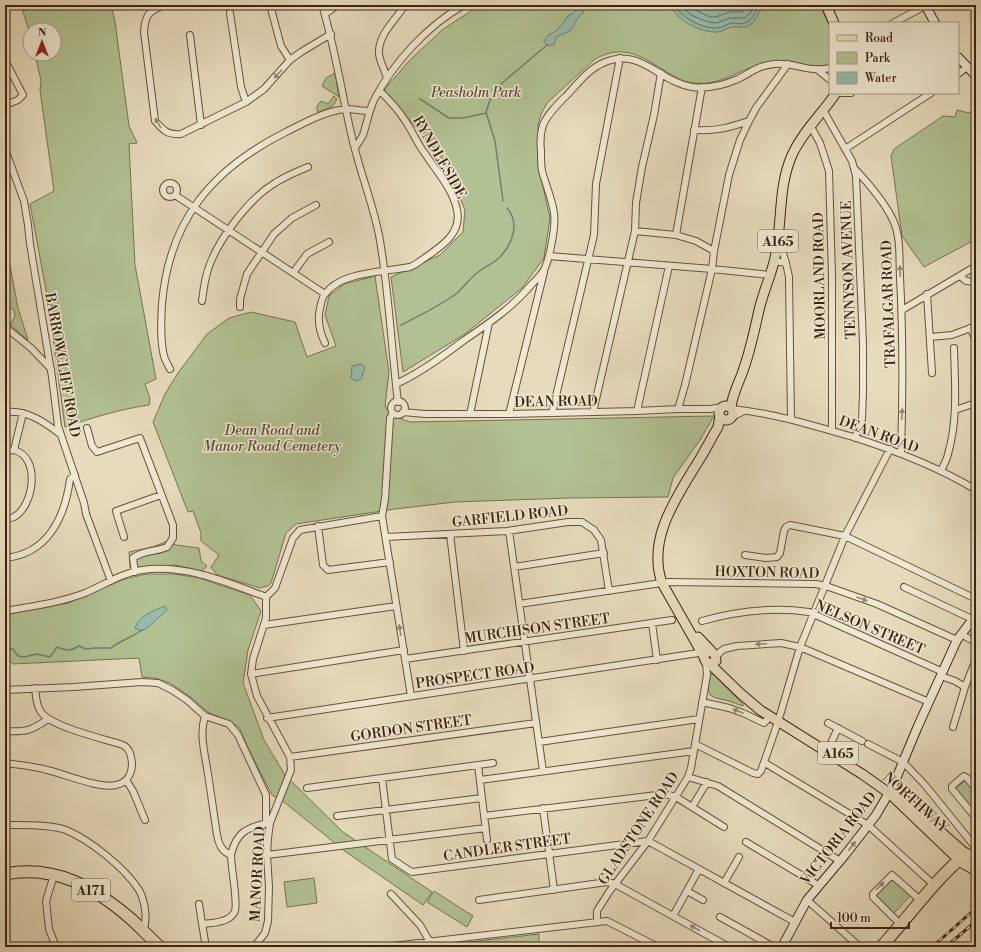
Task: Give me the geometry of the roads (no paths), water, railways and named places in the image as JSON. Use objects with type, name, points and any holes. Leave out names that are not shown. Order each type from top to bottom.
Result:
[{"type":"highway","name":"A165","points":[[967,858],[976,870]]},
{"type":"highway","points":[[882,947],[934,885],[967,858]]},
{"type":"highway","name":"A171","points":[[5,874],[28,871],[54,874],[76,881],[101,896],[131,919],[160,947]]},
{"type":"main road","points":[[826,5],[834,22]]},
{"type":"main road","points":[[926,5],[934,22]]},
{"type":"main road","points":[[959,58],[976,76]]},
{"type":"main road","name":"A165","points":[[710,659],[695,640],[681,618],[665,582],[663,563],[665,538],[671,518],[726,412],[744,368],[760,305],[774,261],[785,174],[796,145],[835,94]]},
{"type":"main road","name":"A165","points":[[665,582],[710,659]]},
{"type":"main road","name":"VICTORIA ROAD","points":[[782,947],[807,900],[876,815],[903,762],[956,640],[974,617]]},
{"type":"main road","name":"NORTHWAY","points":[[710,659],[752,704],[890,790],[967,858]]},
{"type":"street","points":[[165,5],[153,9],[146,16],[144,21],[144,32],[155,121],[163,130],[171,135],[181,134],[246,102],[264,89],[290,60],[331,34]]},
{"type":"street","points":[[270,5],[281,46],[290,60]]},
{"type":"street","points":[[322,5],[331,34],[354,148],[375,218],[386,282],[398,402]]},
{"type":"street","points":[[325,14],[337,5]]},
{"type":"street","points":[[387,78],[379,56],[382,39],[389,26],[405,5]]},
{"type":"street","points":[[449,5],[455,10]]},
{"type":"street","points":[[354,148],[362,137],[370,111],[380,91],[402,57],[425,35],[455,10],[464,5]]},
{"type":"street","points":[[895,22],[926,5]]},
{"type":"street","points":[[230,13],[241,87],[246,102]]},
{"type":"street","points":[[190,35],[201,125]]},
{"type":"street","points":[[552,413],[594,235],[596,184],[619,58]]},
{"type":"street","points":[[509,414],[544,270],[549,256],[555,221],[553,207],[542,170],[540,134],[552,111],[591,71],[602,63],[619,58],[630,58],[638,61],[682,84],[692,87],[723,84],[739,79],[751,71],[761,67],[774,64],[788,64],[818,70],[829,68]]},
{"type":"street","points":[[5,60],[23,95],[18,100],[5,105]]},
{"type":"street","points":[[678,409],[712,269],[714,251],[729,175],[737,148],[749,121],[788,64]]},
{"type":"street","points":[[959,73],[967,67]]},
{"type":"street","points":[[818,70],[829,79]]},
{"type":"street","points":[[593,412],[629,263],[635,231],[636,203],[642,167],[654,115],[661,73]]},
{"type":"street","points":[[676,235],[702,87]]},
{"type":"street","name":"RYNDLESIDE","points":[[325,294],[336,285],[355,276],[412,266],[443,245],[452,236],[456,229],[458,220],[457,210],[453,198],[425,155],[405,120],[380,91]]},
{"type":"street","points":[[845,149],[929,94]]},
{"type":"street","points":[[170,369],[164,357],[162,331],[165,278],[170,257],[182,226],[211,185],[229,168],[251,152],[274,138],[306,122],[331,113],[346,110],[370,111]]},
{"type":"street","name":"TENNYSON AVENUE","points":[[823,110],[852,161],[857,185],[863,343],[863,394],[862,420],[855,438]]},
{"type":"street","points":[[694,130],[720,130],[749,121]]},
{"type":"street","name":"MOORLAND ROAD","points":[[810,125],[820,143],[829,171],[832,276],[832,430]]},
{"type":"street","name":"BARROWCLIFF ROAD","points":[[5,149],[24,201],[60,434],[75,475],[86,514],[111,581]]},
{"type":"street","points":[[202,301],[206,276],[215,254],[229,230],[242,212],[256,197],[275,183],[308,166]]},
{"type":"street","name":"TRAFALGAR ROAD","points":[[854,167],[881,200],[893,219],[896,229],[902,310],[903,371],[901,453]]},
{"type":"street","points":[[175,195],[325,294],[318,317],[318,326],[325,343]]},
{"type":"street","points":[[240,307],[240,299],[247,274],[260,252],[274,234],[292,218],[316,205]]},
{"type":"street","points":[[635,231],[676,235],[696,241],[714,251]]},
{"type":"street","points":[[293,273],[307,254],[329,242]]},
{"type":"street","points":[[777,244],[781,247],[789,277],[791,419]]},
{"type":"street","points":[[549,256],[770,275]]},
{"type":"street","points":[[774,261],[786,263]]},
{"type":"street","points":[[637,411],[669,266]]},
{"type":"street","points":[[902,310],[976,266]]},
{"type":"street","points":[[396,384],[430,364],[489,323],[514,303],[544,270]]},
{"type":"street","points":[[960,276],[966,281],[976,282]]},
{"type":"street","points":[[927,294],[932,373]]},
{"type":"street","points":[[470,414],[489,323]]},
{"type":"street","points":[[5,327],[31,348],[51,370]]},
{"type":"street","points":[[930,337],[952,335],[973,327],[976,340]]},
{"type":"street","points":[[941,471],[948,455],[954,410],[952,351]]},
{"type":"street","points":[[393,413],[399,415],[404,412],[404,406],[398,402]]},
{"type":"street","points":[[398,402],[394,403],[392,406],[393,413],[390,418],[385,499],[382,516],[411,696]]},
{"type":"street","points":[[954,410],[976,403]]},
{"type":"street","name":"DEAN ROAD","points":[[404,412],[406,414],[509,414],[678,409],[710,409],[726,412],[745,410],[791,419],[832,430],[890,449],[941,471],[976,490]]},
{"type":"street","points":[[5,412],[23,413],[36,417],[60,434]]},
{"type":"street","points":[[14,450],[23,413]]},
{"type":"street","points":[[87,428],[92,446],[97,452],[140,438],[160,495],[173,525],[173,538],[168,548],[138,554],[133,558],[135,572]]},
{"type":"street","points":[[695,744],[758,774],[761,771],[765,763],[776,719],[800,647],[813,614],[826,586],[845,536],[890,449]]},
{"type":"street","points":[[5,451],[14,450],[23,455],[30,466],[32,478],[31,491],[25,506],[14,517],[5,519]]},
{"type":"street","points":[[5,558],[21,555],[32,550],[46,538],[62,514],[67,498],[70,479],[75,475]]},
{"type":"street","points":[[124,537],[116,511],[160,495]]},
{"type":"street","points":[[290,757],[267,718],[257,696],[250,674],[253,659],[264,625],[266,597],[275,588],[293,538],[300,530],[382,516]]},
{"type":"street","name":"GARFIELD ROAD","points":[[386,537],[509,531],[578,521],[587,524],[597,533],[601,540],[610,591]]},
{"type":"street","points":[[745,556],[766,558],[777,557],[780,553],[784,530],[790,525],[845,536],[976,599]]},
{"type":"street","points":[[318,526],[323,565],[328,570],[390,562]]},
{"type":"street","points":[[509,531],[543,771]]},
{"type":"street","points":[[450,534],[464,651]]},
{"type":"street","points":[[514,567],[604,553]]},
{"type":"street","points":[[5,611],[67,599],[142,570],[176,570],[199,574],[266,597]]},
{"type":"street","name":"HOXTON ROAD","points":[[520,604],[665,582],[816,584],[826,586],[890,610],[956,640]]},
{"type":"street","points":[[904,587],[974,617]]},
{"type":"street","points":[[264,625],[396,606]]},
{"type":"street","name":"NELSON STREET","points":[[702,621],[750,611],[801,611],[813,614],[942,674],[965,687]]},
{"type":"street","points":[[714,618],[716,625]]},
{"type":"street","name":"MURCHISON STREET","points":[[405,659],[672,620]]},
{"type":"street","points":[[652,623],[657,660]]},
{"type":"street","points":[[966,636],[976,642]]},
{"type":"street","points":[[687,655],[693,648],[695,640]]},
{"type":"street","points":[[710,659],[724,649],[737,646],[781,643],[800,647],[929,702]]},
{"type":"street","points":[[250,674],[404,650]]},
{"type":"street","name":"PROSPECT ROAD","points":[[267,718],[687,655],[710,659]]},
{"type":"street","name":"GLADSTONE ROAD","points":[[596,921],[597,911],[615,884],[648,841],[688,777],[710,659]]},
{"type":"street","points":[[953,727],[965,687],[976,659]]},
{"type":"street","points":[[5,690],[150,682],[158,683],[187,700],[205,716],[229,724],[238,735],[266,795],[268,823],[248,829],[239,835],[233,844],[231,867],[236,905],[235,912],[230,918],[222,921],[202,924]]},
{"type":"street","points":[[5,763],[47,769],[102,785],[116,785],[126,780],[130,774],[132,762],[130,753],[126,747],[62,726],[43,715],[37,706],[35,688]]},
{"type":"street","points":[[702,702],[729,708],[764,723],[776,719]]},
{"type":"street","points":[[205,716],[202,725],[202,746],[206,761],[216,835],[220,846],[231,856]]},
{"type":"street","points":[[5,731],[24,732],[32,729],[48,718]]},
{"type":"street","points":[[539,742],[699,719]]},
{"type":"street","name":"GORDON STREET","points":[[290,757],[536,723]]},
{"type":"street","points":[[828,723],[903,762],[957,823],[976,848],[967,858]]},
{"type":"street","points":[[828,750],[838,728]]},
{"type":"street","points":[[480,780],[694,751]]},
{"type":"street","name":"MANOR ROAD","points":[[254,947],[265,934],[268,920],[268,823],[291,770],[290,757]]},
{"type":"street","points":[[307,788],[493,763]]},
{"type":"street","points":[[765,763],[868,825],[934,885]]},
{"type":"street","points":[[478,765],[487,840]]},
{"type":"street","points":[[976,789],[964,776],[952,786],[952,789],[976,818]]},
{"type":"street","points":[[688,777],[718,786],[840,861]]},
{"type":"street","points":[[382,778],[390,840]]},
{"type":"street","points":[[126,780],[133,791],[144,820]]},
{"type":"street","points":[[692,808],[707,782]]},
{"type":"street","points":[[484,816],[657,795],[669,795],[676,797],[724,827]]},
{"type":"street","points":[[337,816],[482,798]]},
{"type":"street","points":[[544,808],[554,890]]},
{"type":"street","points":[[5,824],[41,826],[65,830],[101,851],[113,861],[138,890],[144,905],[145,925],[143,931]]},
{"type":"street","points":[[267,855],[486,828]]},
{"type":"street","name":"CANDLER STREET","points":[[390,840],[392,859],[412,872],[648,841]]},
{"type":"street","points":[[648,841],[794,922]]},
{"type":"street","points":[[746,842],[818,885]]},
{"type":"street","points":[[724,883],[739,857]]},
{"type":"street","points":[[673,916],[699,869]]},
{"type":"street","points":[[54,874],[46,901],[49,929],[56,947]]},
{"type":"street","points":[[900,924],[872,897],[873,894],[892,875],[920,900]]},
{"type":"street","points":[[479,900],[607,882],[615,884],[729,947]]},
{"type":"street","points":[[687,891],[702,900]]},
{"type":"street","points":[[390,894],[420,925],[427,944]]},
{"type":"street","points":[[807,900],[860,947]]},
{"type":"street","points":[[199,904],[206,947]]},
{"type":"street","points":[[720,917],[774,947]]},
{"type":"street","points":[[384,947],[427,944],[471,936],[607,920],[658,947]]},
{"type":"water","points":[[670,5],[769,5],[761,10],[754,22],[748,26],[732,27],[717,32],[710,32],[697,28],[683,20],[673,11]]},
{"type":"water","points":[[581,7],[584,12],[578,18],[570,31],[556,37],[554,45],[547,45],[544,42],[548,35],[557,29],[569,15]]},
{"type":"water","points":[[362,364],[365,368],[361,379],[357,381],[351,378],[352,366]]},
{"type":"water","points":[[165,606],[167,610],[147,628],[141,631],[135,628],[144,617]]},
{"type":"waterway","points":[[583,10],[591,5]]},
{"type":"waterway","points":[[503,201],[495,141],[486,112],[490,100],[502,83],[547,45]]},
{"type":"waterway","points":[[420,99],[449,118],[463,118],[486,113]]},
{"type":"waterway","points":[[401,325],[450,298],[460,291],[474,275],[500,257],[508,246],[513,233],[513,220],[507,208]]},
{"type":"waterway","points":[[5,650],[13,649],[18,656],[24,657],[37,654],[50,657],[57,647],[68,650],[79,646],[86,649],[111,648],[142,630]]},
{"type":"railway","points":[[933,947],[976,908]]},
{"type":"railway","points":[[946,947],[976,921]]},
{"type":"park label","name":"Peasholm Park","points":[[476,92]]},
{"type":"park label","name":"Dean Road and Manor Road Cemetery","points":[[272,438]]}]
